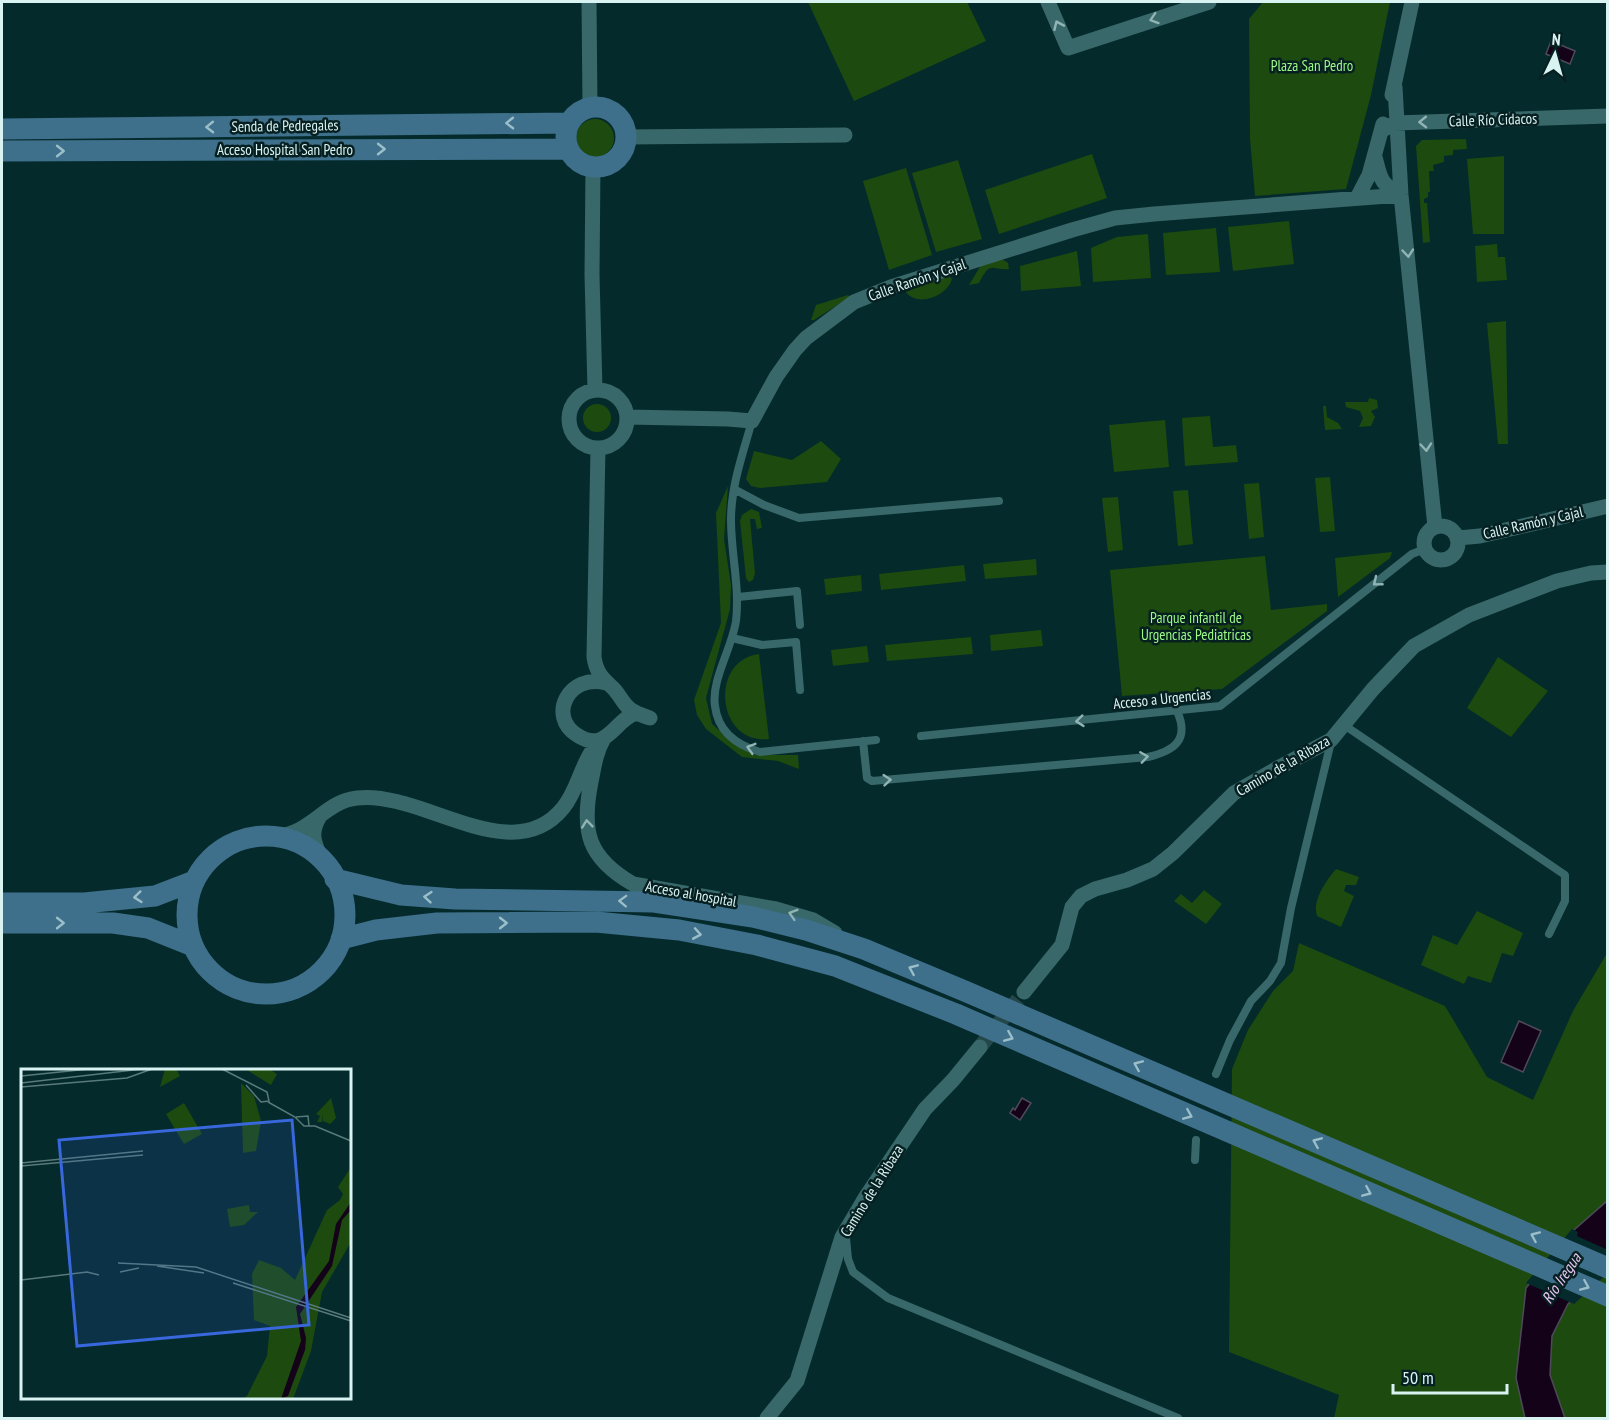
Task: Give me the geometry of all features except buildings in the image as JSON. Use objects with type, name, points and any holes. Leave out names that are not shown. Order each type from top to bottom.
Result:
[{"type":"main road","points":[[590,107],[601,107],[619,117],[626,137],[623,149],[616,159],[605,165],[593,167],[582,164],[574,158],[568,149],[565,136],[568,123],[581,110],[590,107]]},
{"type":"main road","name":"Senda de Pedregales","points":[[2,129],[568,123]]},
{"type":"main road","name":"Acceso Hospital San Pedro","points":[[2,151],[568,149]]},
{"type":"main road","points":[[276,836],[300,844],[321,858],[335,879],[343,897],[345,919],[341,939],[332,959],[318,975],[300,986],[280,993],[259,994],[238,989],[219,979],[204,965],[193,946],[186,914],[188,897],[194,881],[208,860],[228,845],[251,837],[276,836]]},
{"type":"main road","points":[[335,879],[401,895],[455,899],[625,901],[700,908],[753,917],[806,930],[864,949],[967,992],[1608,1268]]},
{"type":"main road","points":[[2,903],[84,903],[155,896],[194,881]]},
{"type":"main road","points":[[341,939],[376,930],[437,923],[596,922],[679,930],[757,945],[835,966],[956,1014],[1608,1296]]},
{"type":"main road","points":[[2,923],[113,923],[148,928],[193,946]]},
{"type":"street","points":[[590,2],[590,107]]},
{"type":"street","points":[[1048,2],[1068,48],[1209,2]]},
{"type":"street","points":[[1357,198],[1369,175],[1395,87],[1412,2]]},
{"type":"street","points":[[1395,87],[1395,123],[1401,195],[1435,528]]},
{"type":"street","name":"Calle Río Cidacos","points":[[1381,131],[1395,123],[1608,116]]},
{"type":"street","points":[[626,137],[845,135]]},
{"type":"street","points":[[1375,157],[1381,178],[1387,187],[1401,195]]},
{"type":"street","points":[[593,167],[592,275],[595,390]]},
{"type":"street","name":"Calle Ramón y Cajal","points":[[752,421],[776,377],[806,338],[854,302],[891,286],[1115,218],[1401,195]]},
{"type":"street","points":[[595,390],[604,390],[620,400],[627,417],[626,425],[619,438],[607,446],[598,448],[581,443],[574,436],[568,419],[574,401],[581,395],[595,390]]},
{"type":"street","points":[[627,417],[728,418],[752,421]]},
{"type":"street","points":[[582,683],[594,657],[598,448]]},
{"type":"street","name":"Calle Ramón y Cajal","points":[[1458,538],[1480,536],[1608,506]]},
{"type":"street","points":[[1446,527],[1458,538],[1458,549],[1447,560],[1436,560],[1425,549],[1425,538],[1435,528],[1446,527]]},
{"type":"street","name":"Camino de la Ribaza","points":[[1026,990],[1062,945],[1072,907],[1081,896],[1153,868],[1173,853],[1234,793],[1276,768],[1331,740],[1373,689],[1414,646],[1469,615],[1557,581],[1591,573],[1608,572]]},
{"type":"street","points":[[576,735],[594,740],[604,738],[613,733],[628,715],[643,715],[626,706],[614,689],[599,675],[594,657]]},
{"type":"street","points":[[587,760],[586,749],[564,719],[565,699],[570,691],[582,683],[597,681],[606,683]]},
{"type":"street","points":[[619,725],[623,706],[620,697]]},
{"type":"street","points":[[276,836],[285,836],[300,831],[344,801],[357,798],[402,802],[505,833],[527,831],[544,825],[563,808],[576,788],[587,760],[604,738]]},
{"type":"street","name":"Acceso al hospital","points":[[604,738],[596,758],[586,819],[588,835],[595,850],[614,873],[633,884],[776,909],[813,920],[864,949]]},
{"type":"street","points":[[321,858],[313,834],[315,825],[326,812]]},
{"type":"street","name":"Camino de la Ribaza","points":[[767,1419],[797,1381],[842,1237],[865,1198],[925,1109],[980,1047]]},
{"type":"lane","name":"Calle Ramón y Cajal","points":[[752,421],[734,489],[731,520],[738,597],[732,638],[716,687],[714,704],[719,721],[728,736],[743,746],[760,752],[876,740]]},
{"type":"lane","points":[[734,489],[764,505],[799,518],[999,501]]},
{"type":"lane","name":"Acceso a Urgencias","points":[[921,736],[1220,706],[1412,554],[1425,549]]},
{"type":"lane","points":[[738,597],[797,591],[800,625]]},
{"type":"lane","points":[[732,638],[762,645],[796,642],[800,690]]},
{"type":"lane","points":[[863,741],[867,778],[872,781],[1136,758],[1162,754],[1175,747],[1182,731],[1178,711]]},
{"type":"lane","points":[[1344,725],[1565,875],[1565,901],[1549,934]]},
{"type":"lane","points":[[1216,1074],[1230,1040],[1251,1001],[1270,981],[1281,963],[1291,908],[1331,740]]},
{"type":"lane","points":[[1195,1160],[1196,1140]]},
{"type":"lane","points":[[846,1231],[848,1259],[853,1272],[888,1298],[1178,1419]]},
{"type":"green space","points":[[808,2],[967,2],[986,41],[854,101]]},
{"type":"green space","name":"Plaza San Pedro","points":[[1263,2],[1390,2],[1371,95],[1346,189],[1255,196],[1250,139],[1249,19]]},
{"type":"green space","points":[[595,119],[609,124],[614,138],[609,152],[595,157],[581,152],[576,138],[581,124]]},
{"type":"green space","points":[[1466,139],[1467,149],[1453,150],[1453,155],[1444,156],[1444,162],[1433,165],[1434,171],[1429,171],[1430,192],[1424,199],[1424,203],[1427,203],[1430,242],[1423,243],[1416,146],[1422,140]]},
{"type":"green space","points":[[1092,154],[1107,198],[999,234],[985,190]]},
{"type":"green space","points":[[1504,156],[1504,234],[1473,234],[1467,159]]},
{"type":"green space","points":[[958,160],[982,239],[936,252],[912,173]]},
{"type":"green space","points":[[906,168],[932,255],[889,270],[863,181]]},
{"type":"green space","points":[[1289,221],[1294,264],[1233,271],[1228,227]]},
{"type":"green space","points":[[1216,228],[1220,272],[1166,275],[1163,233]]},
{"type":"green space","points":[[1148,234],[1151,278],[1093,282],[1091,248],[1117,237]]},
{"type":"green space","points":[[1497,244],[1498,257],[1505,257],[1507,280],[1477,282],[1475,246]]},
{"type":"green space","points":[[1077,251],[1081,286],[1021,291],[1020,266]]},
{"type":"green space","points":[[1002,259],[1008,263],[1009,269],[989,269],[979,283],[969,285],[981,265]]},
{"type":"green space","points":[[949,276],[952,279],[944,291],[930,298],[915,298],[904,289]]},
{"type":"green space","points":[[848,295],[850,297],[811,320],[816,305]]},
{"type":"green space","points":[[1506,321],[1508,444],[1498,444],[1487,323]]},
{"type":"green space","points":[[1369,398],[1377,400],[1378,408],[1371,411],[1375,417],[1371,426],[1359,427],[1363,418],[1360,411],[1346,407],[1345,402],[1368,402]]},
{"type":"green space","points":[[597,404],[607,408],[611,418],[607,428],[597,432],[587,428],[583,418],[587,408]]},
{"type":"green space","points":[[1323,406],[1326,406],[1327,417],[1338,423],[1342,429],[1325,430]]},
{"type":"green space","points":[[1210,416],[1213,447],[1236,445],[1238,462],[1185,466],[1182,418]]},
{"type":"green space","points":[[1165,420],[1169,467],[1114,472],[1109,425]]},
{"type":"green space","points":[[821,441],[841,459],[827,482],[760,488],[751,486],[746,479],[754,451],[792,460]]},
{"type":"green space","points":[[1330,477],[1335,531],[1320,532],[1315,478]]},
{"type":"green space","points":[[1259,483],[1264,537],[1249,539],[1244,484]]},
{"type":"green space","points":[[728,486],[724,539],[731,585],[730,609],[706,698],[712,724],[736,745],[755,755],[798,755],[799,769],[778,761],[742,757],[706,729],[697,715],[694,700],[721,623],[716,513]]},
{"type":"green space","points":[[1188,490],[1193,544],[1178,546],[1173,491]]},
{"type":"green space","points":[[1118,497],[1123,550],[1108,552],[1102,498]]},
{"type":"green space","points":[[751,509],[759,512],[762,528],[757,529],[755,519],[750,519],[755,573],[753,580],[749,582],[746,578],[740,521],[742,515]]},
{"type":"green space","points":[[1392,552],[1390,558],[1338,597],[1335,558]]},
{"type":"green space","name":"Parque infantil de Urgencias Pediatricas","points":[[1265,556],[1271,610],[1327,604],[1327,611],[1222,689],[1122,696],[1110,570]]},
{"type":"green space","points":[[1036,559],[1037,575],[985,579],[983,564]]},
{"type":"green space","points":[[964,565],[966,581],[881,590],[879,574]]},
{"type":"green space","points":[[861,575],[862,591],[826,595],[824,579]]},
{"type":"green space","points":[[1041,630],[1043,646],[991,651],[990,635]]},
{"type":"green space","points":[[971,637],[973,654],[887,661],[885,645]]},
{"type":"green space","points":[[867,646],[869,662],[833,666],[831,650]]},
{"type":"green space","points":[[759,654],[769,739],[751,737],[738,729],[729,716],[725,701],[726,685],[732,671],[743,660]]},
{"type":"green space","points":[[1498,657],[1548,691],[1511,737],[1467,708]]},
{"type":"green space","points":[[1336,869],[1359,877],[1356,885],[1346,885],[1344,891],[1354,896],[1341,927],[1317,916],[1316,910],[1318,897]]},
{"type":"green space","points":[[1204,890],[1222,904],[1206,924],[1174,901],[1181,894],[1192,903]]},
{"type":"green space","points":[[1477,911],[1523,933],[1513,956],[1502,953],[1491,983],[1468,976],[1464,984],[1421,965],[1433,935],[1457,945]]},
{"type":"green space","points":[[1299,943],[1445,1006],[1487,1077],[1533,1100],[1573,1011],[1607,953],[1607,1418],[1334,1418],[1339,1395],[1229,1352],[1232,1069],[1248,1030],[1273,991],[1293,971]]},
{"type":"water","points":[[1551,41],[1575,51],[1570,64],[1546,54]]},
{"type":"water","points":[[1519,1021],[1541,1031],[1523,1072],[1501,1062]]},
{"type":"water","points":[[1022,1098],[1031,1103],[1020,1120],[1010,1113],[1013,1108],[1015,1110]]},
{"type":"water","name":"Río Iregua","points":[[1607,1201],[1607,1269],[1568,1304],[1552,1336],[1550,1375],[1565,1418],[1525,1418],[1516,1378],[1526,1288],[1574,1230]]},
{"type":"pier","points":[[1572,1229],[1578,1232],[1577,1236],[1608,1250],[1608,1273],[1574,1304],[1526,1283]]},
{"type":"tunnel","points":[[980,1047],[1024,992]]}]
